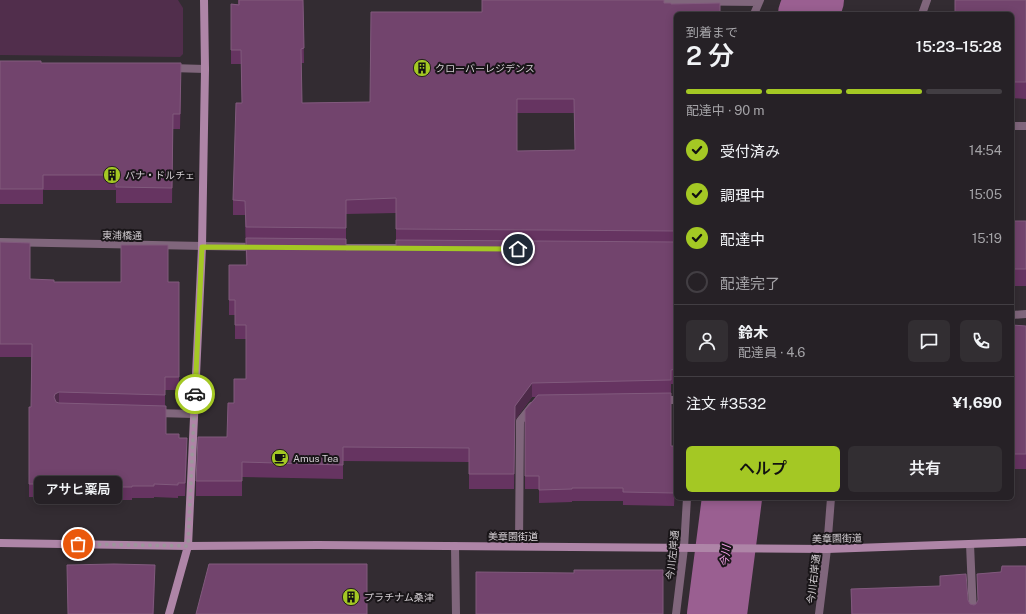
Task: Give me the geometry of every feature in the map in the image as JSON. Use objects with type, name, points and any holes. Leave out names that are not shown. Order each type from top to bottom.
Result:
[{"type":"street","points":[[169,614],[188,546],[202,247],[205,69],[204,0]]},
{"type":"street","points":[[923,12],[927,0]]},
{"type":"street","points":[[648,1],[760,1],[755,12]]},
{"type":"street","points":[[166,68],[205,69]]},
{"type":"street","points":[[1014,126],[1026,126]]},
{"type":"street","name":"東浦橋通","points":[[0,242],[265,247]]},
{"type":"street","points":[[328,248],[415,248]]},
{"type":"street","points":[[1014,315],[1026,314]]},
{"type":"street","points":[[652,400],[674,400]]},
{"type":"street","points":[[519,546],[520,421],[535,402],[543,402]]},
{"type":"street","points":[[146,413],[194,414]]},
{"type":"street","name":"今川左岸通","points":[[676,614],[684,548],[687,500]]},
{"type":"street","name":"今川右岸通","points":[[819,614],[827,549],[831,500]]},
{"type":"street","name":"美章園街道","points":[[0,542],[188,546],[519,546],[700,549],[827,549],[1026,542]]},
{"type":"street","points":[[970,544],[973,614]]},
{"type":"street","points":[[455,546],[456,614]]},
{"type":"shaded area","points":[[0,0],[178,0],[183,8],[183,54],[180,57],[0,55]]},
{"type":"building","points":[[239,0],[303,0],[304,48],[301,49],[302,103],[370,102],[371,12],[482,12],[482,0],[664,0],[664,3],[671,4],[720,3],[720,12],[674,12],[674,231],[396,229],[396,198],[346,200],[346,228],[246,227],[245,201],[233,200],[236,103],[242,103],[241,50],[231,50],[231,4],[239,5]],"holes":[[[517,99],[574,99],[575,150],[517,151]]]},
{"type":"building","points":[[955,0],[1026,0],[1026,82],[1014,82],[1014,12],[955,12]]},
{"type":"building","points":[[0,61],[41,61],[41,63],[181,63],[180,114],[173,114],[172,188],[116,187],[116,175],[43,175],[43,189],[0,189]]},
{"type":"building","points":[[1014,221],[1026,221],[1026,269],[1014,269]]},
{"type":"building","points":[[246,238],[346,239],[346,250],[396,249],[396,240],[674,242],[674,369],[671,370],[671,380],[532,383],[515,406],[514,474],[469,474],[469,448],[343,447],[343,465],[242,462],[242,481],[196,481],[198,437],[227,437],[228,403],[234,403],[234,379],[246,379],[246,325],[235,325],[235,300],[229,300],[229,265],[247,265]]},
{"type":"building","points":[[0,242],[30,243],[30,279],[54,280],[54,282],[121,282],[121,245],[168,245],[168,282],[179,282],[179,377],[165,377],[165,395],[59,392],[55,394],[54,397],[56,402],[59,403],[166,406],[166,434],[179,434],[179,438],[187,438],[185,483],[178,483],[178,485],[154,484],[154,486],[132,487],[50,486],[50,484],[29,484],[29,407],[31,407],[32,344],[0,344]]},
{"type":"building","points":[[1014,325],[1026,326],[1026,454],[1014,454]]},
{"type":"building","points":[[671,393],[671,446],[674,446],[674,493],[623,492],[623,488],[572,488],[539,490],[539,476],[525,476],[525,410],[538,395]]},
{"type":"building","points":[[209,564],[367,564],[367,614],[196,614]]},
{"type":"building","points":[[67,565],[155,565],[153,614],[68,614]]},
{"type":"building","points":[[1002,566],[1026,566],[1026,614],[852,614],[851,589],[940,586],[940,576],[966,574],[968,600],[970,604],[974,605],[978,600],[977,574],[1001,572]]},
{"type":"building","points":[[574,570],[663,570],[663,614],[476,614],[476,572],[574,573]]},
{"type":"waterway","name":"今川","points":[[809,12],[814,0]]},
{"type":"waterway","name":"今川","points":[[717,614],[732,500]]},
{"type":"way so far","points":[[78,544],[188,546],[195,394]]},
{"type":"place","name":"クローバーレジデンス","points":[[422,68]]},
{"type":"place","name":"パナ・ドルチェ","points":[[112,175]]},
{"type":"place","name":"Amus Tea","points":[[280,458]]},
{"type":"place","name":"アサヒ薬局","points":[[78,544]]},
{"type":"place","name":"プラチナム桑津","points":[[351,597]]},
{"type":"route","points":[[195,394],[202,247],[518,249]]}]
